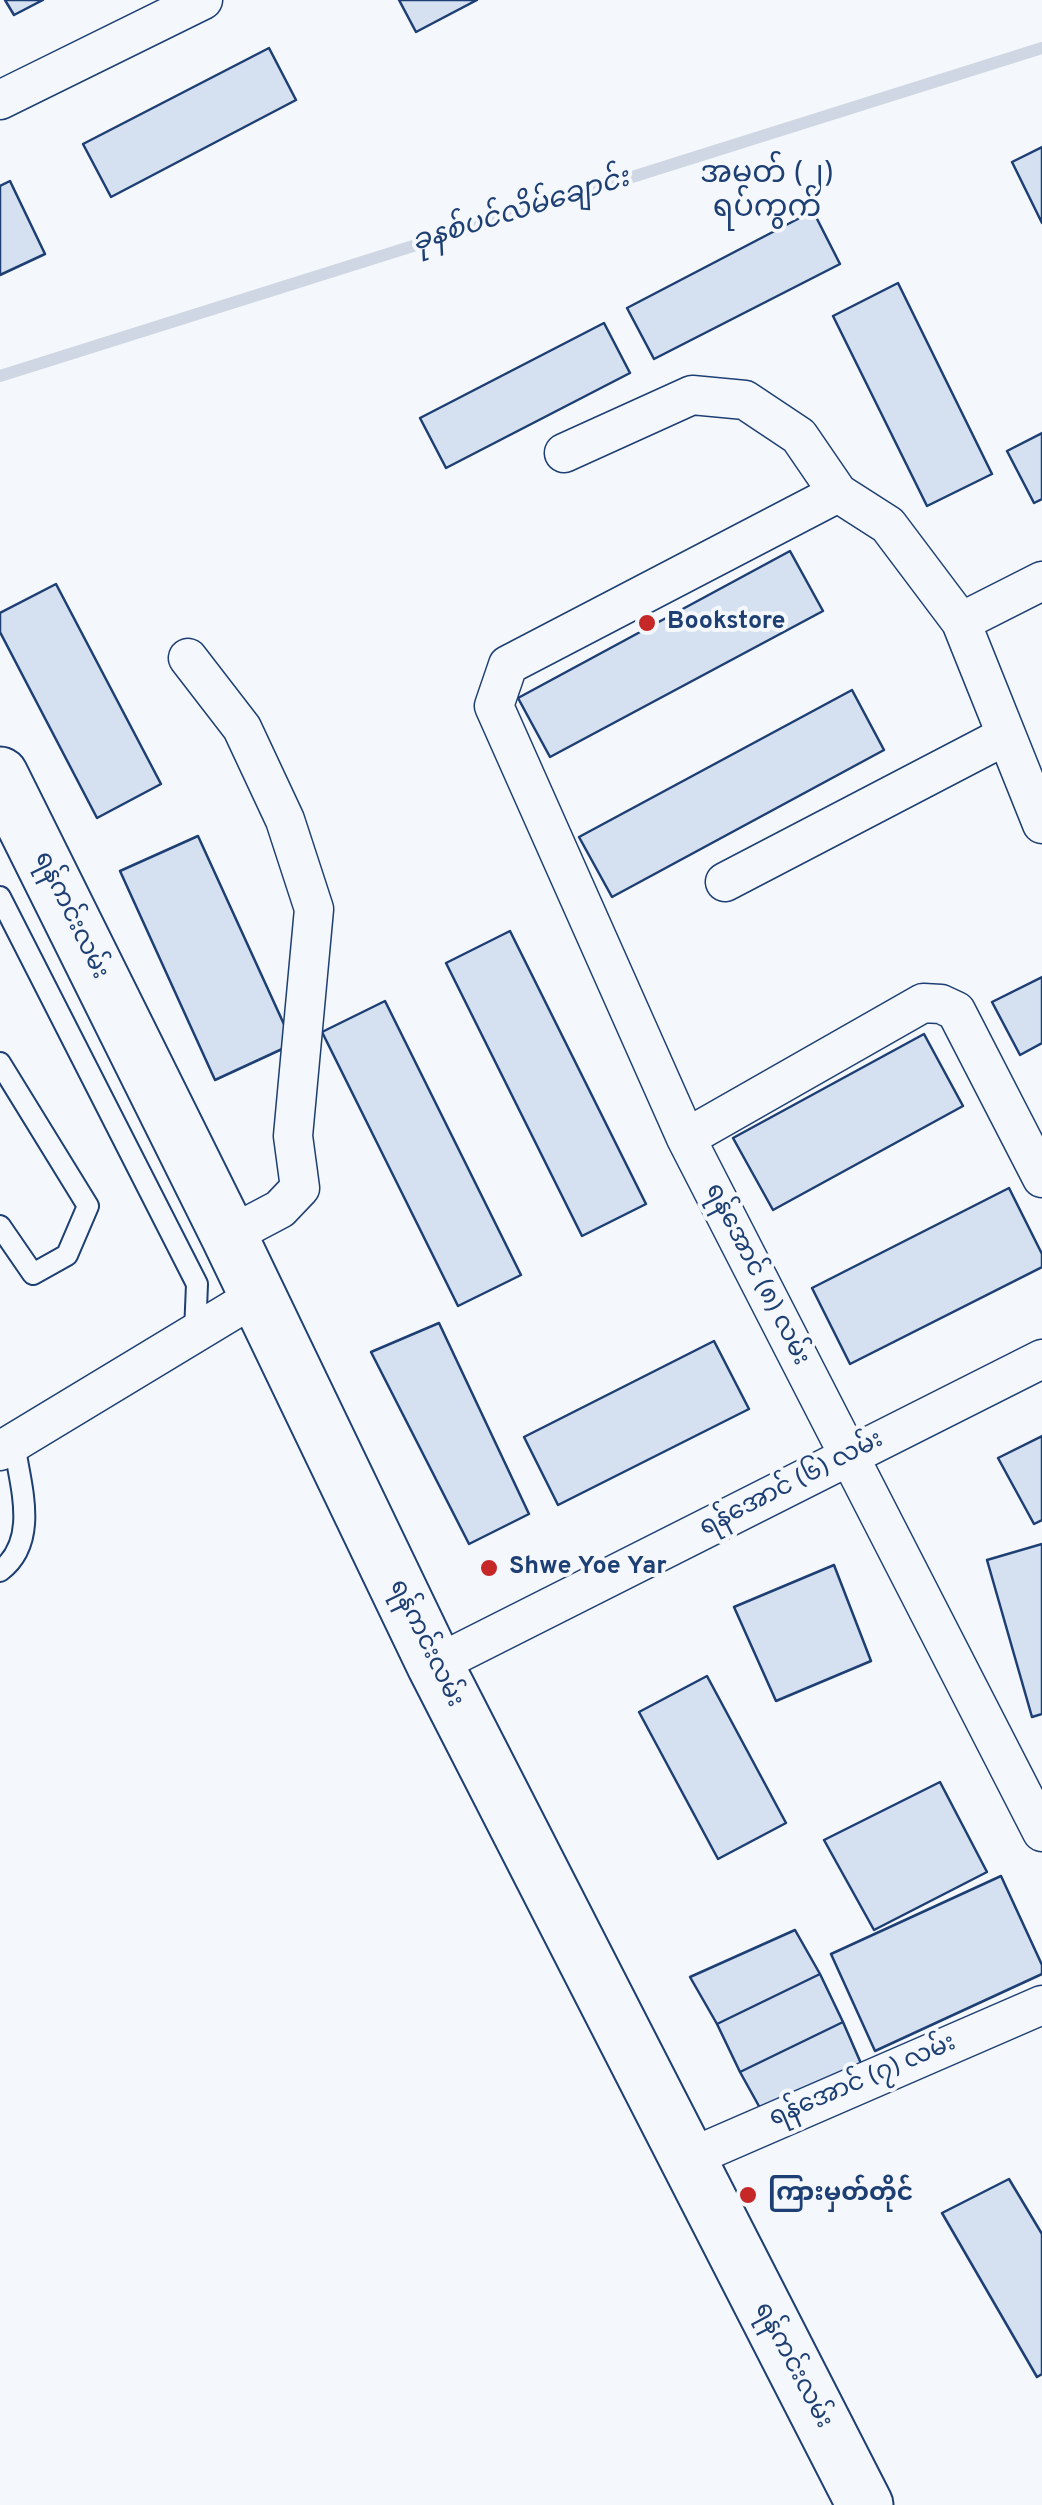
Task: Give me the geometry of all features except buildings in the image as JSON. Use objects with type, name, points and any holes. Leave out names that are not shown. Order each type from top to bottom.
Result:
[{"type":"main road","name":"ရန်ကင်းလမ်း","points":[[0,775],[21,902],[230,1236],[434,1665],[865,2505]]},
{"type":"street","points":[[0,100],[203,0]]},
{"type":"street","points":[[564,453],[692,394],[745,400],[800,436],[838,494],[888,525],[961,622],[1042,824]]},
{"type":"street","name":"ရန်အောင် (၈) လမ်း","points":[[838,494],[508,665],[494,706],[686,1138],[1042,1832]]},
{"type":"street","points":[[961,622],[1042,581]]},
{"type":"street","points":[[188,658],[242,728],[285,820],[314,909],[292,1136],[300,1188],[280,1209],[230,1236]]},
{"type":"street","points":[[725,882],[1005,736]]},
{"type":"street","points":[[686,1138],[924,1003],[942,1004],[956,1011],[1042,1178]]},
{"type":"street","points":[[7,1447],[258,1295]]},
{"type":"street","name":"ရန်အောင် (၆) လမ်း","points":[[434,1665],[1042,1359]]},
{"type":"street","name":"ရန်အောင် (၇) လမ်း","points":[[685,2160],[1042,2005]]},
{"type":"lane","points":[[21,902],[197,1284],[195,1333]]},
{"type":"lane","points":[[0,1063],[88,1206],[67,1255],[33,1274],[0,1226]]},
{"type":"lane","points":[[0,1571],[22,1545],[25,1516],[7,1447]]},
{"type":"waterway","name":"ခုနစ်ပင်လိမ်ချောင်း","points":[[0,376],[1042,48]]},
{"type":"place","name":"Bookstore","points":[[647,623]]},
{"type":"place","name":"Shwe Yoe Yar","points":[[489,1568]]},
{"type":"place","name":"ကြားမှတ်တိုင်","points":[[748,2195]]},
{"type":"district","name":"အမှတ် (၂) ရပ်ကွက်","points":[[767,193]]}]
